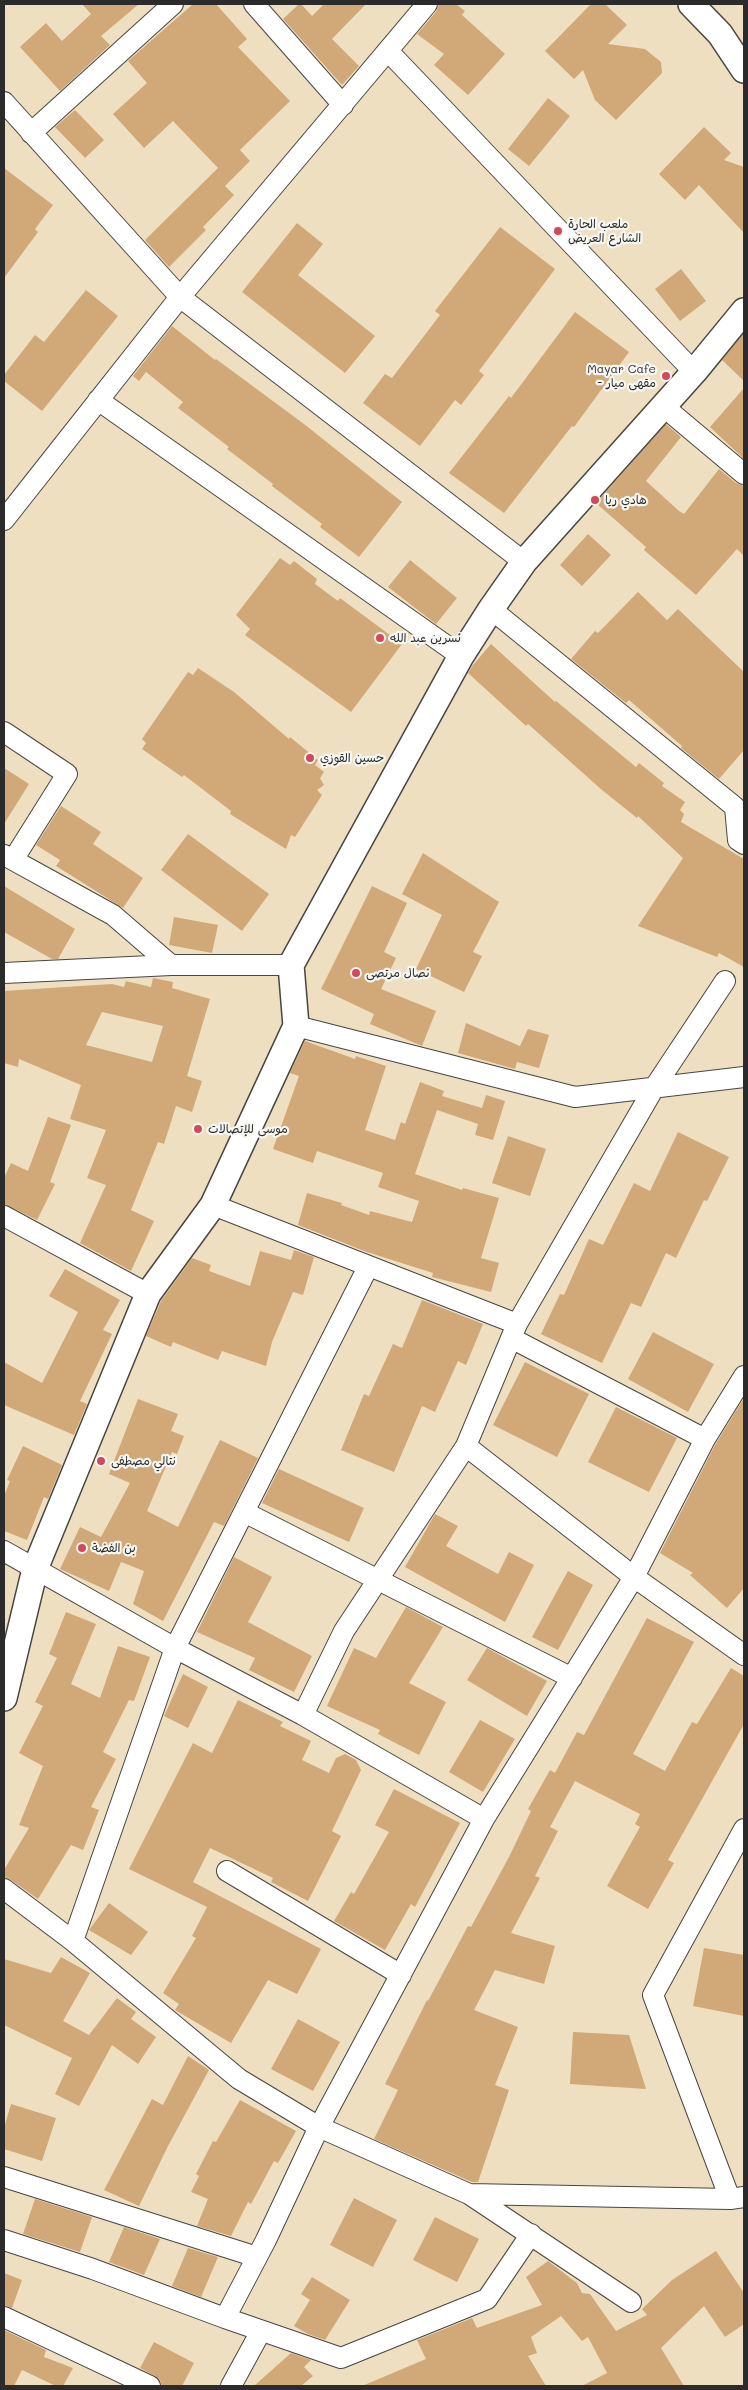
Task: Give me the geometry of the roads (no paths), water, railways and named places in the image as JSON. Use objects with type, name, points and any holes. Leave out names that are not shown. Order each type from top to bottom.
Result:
[{"type":"street","points":[[31,133],[173,4]]},
{"type":"street","points":[[254,4],[342,105]]},
{"type":"street","points":[[4,520],[180,296],[427,4]]},
{"type":"street","points":[[691,4],[720,34],[744,70]]},
{"type":"street","points":[[388,51],[694,372]]},
{"type":"street","points":[[4,102],[180,296],[524,562]]},
{"type":"street","points":[[4,1698],[35,1569],[148,1294],[213,1205],[296,1026],[291,965],[461,656],[491,609],[524,562],[694,372],[744,311]]},
{"type":"street","points":[[98,400],[461,656]]},
{"type":"street","points":[[663,406],[744,474]]},
{"type":"street","points":[[491,609],[735,807],[738,840],[744,844]]},
{"type":"street","points":[[4,732],[67,774],[9,857],[113,915],[171,965]]},
{"type":"street","points":[[4,973],[171,965],[291,965]]},
{"type":"street","points":[[303,1715],[344,1631],[466,1446],[514,1331],[654,1088],[725,981]]},
{"type":"street","points":[[296,1026],[575,1097],[744,1077]]},
{"type":"street","points":[[213,1205],[368,1267],[514,1331],[705,1439]]},
{"type":"street","points":[[4,1216],[148,1294]]},
{"type":"street","points":[[73,1941],[175,1648],[368,1267]]},
{"type":"street","points":[[225,2318],[257,2258],[319,2127],[484,1819],[634,1577],[705,1439],[744,1376]]},
{"type":"street","points":[[466,1446],[634,1577],[744,1655]]},
{"type":"street","points":[[244,1512],[572,1678]]},
{"type":"street","points":[[4,1551],[175,1648],[303,1715],[484,1819]]},
{"type":"street","points":[[469,2194],[737,2198],[654,1995],[744,1829]]},
{"type":"street","points":[[228,1871],[401,1975]]},
{"type":"street","points":[[4,1889],[73,1941],[239,2079],[319,2127],[469,2194],[631,2302]]},
{"type":"street","points":[[4,2177],[257,2258]]},
{"type":"street","points":[[4,2240],[93,2269],[261,2331],[341,2358],[487,2299],[531,2234]]},
{"type":"street","points":[[4,2317],[150,2386]]},
{"type":"street","points":[[231,2386],[261,2331]]},
{"type":"place","name":"ملعب الحارة الشارع العريض","points":[[558,231]]},
{"type":"place","name":"Mayar Cafe - مقهى ميار","points":[[666,376]]},
{"type":"place","name":"هادي ريا","points":[[595,500]]},
{"type":"place","name":"نسرين عبد الله","points":[[380,638]]},
{"type":"place","name":"حسين القوزي","points":[[310,758]]},
{"type":"place","name":"نصال مرتصى","points":[[356,973]]},
{"type":"place","name":"موسى للإتصالات","points":[[198,1129]]},
{"type":"place","name":"نتالي مصطفى","points":[[101,1461]]},
{"type":"place","name":"بن الفضة","points":[[82,1548]]}]
